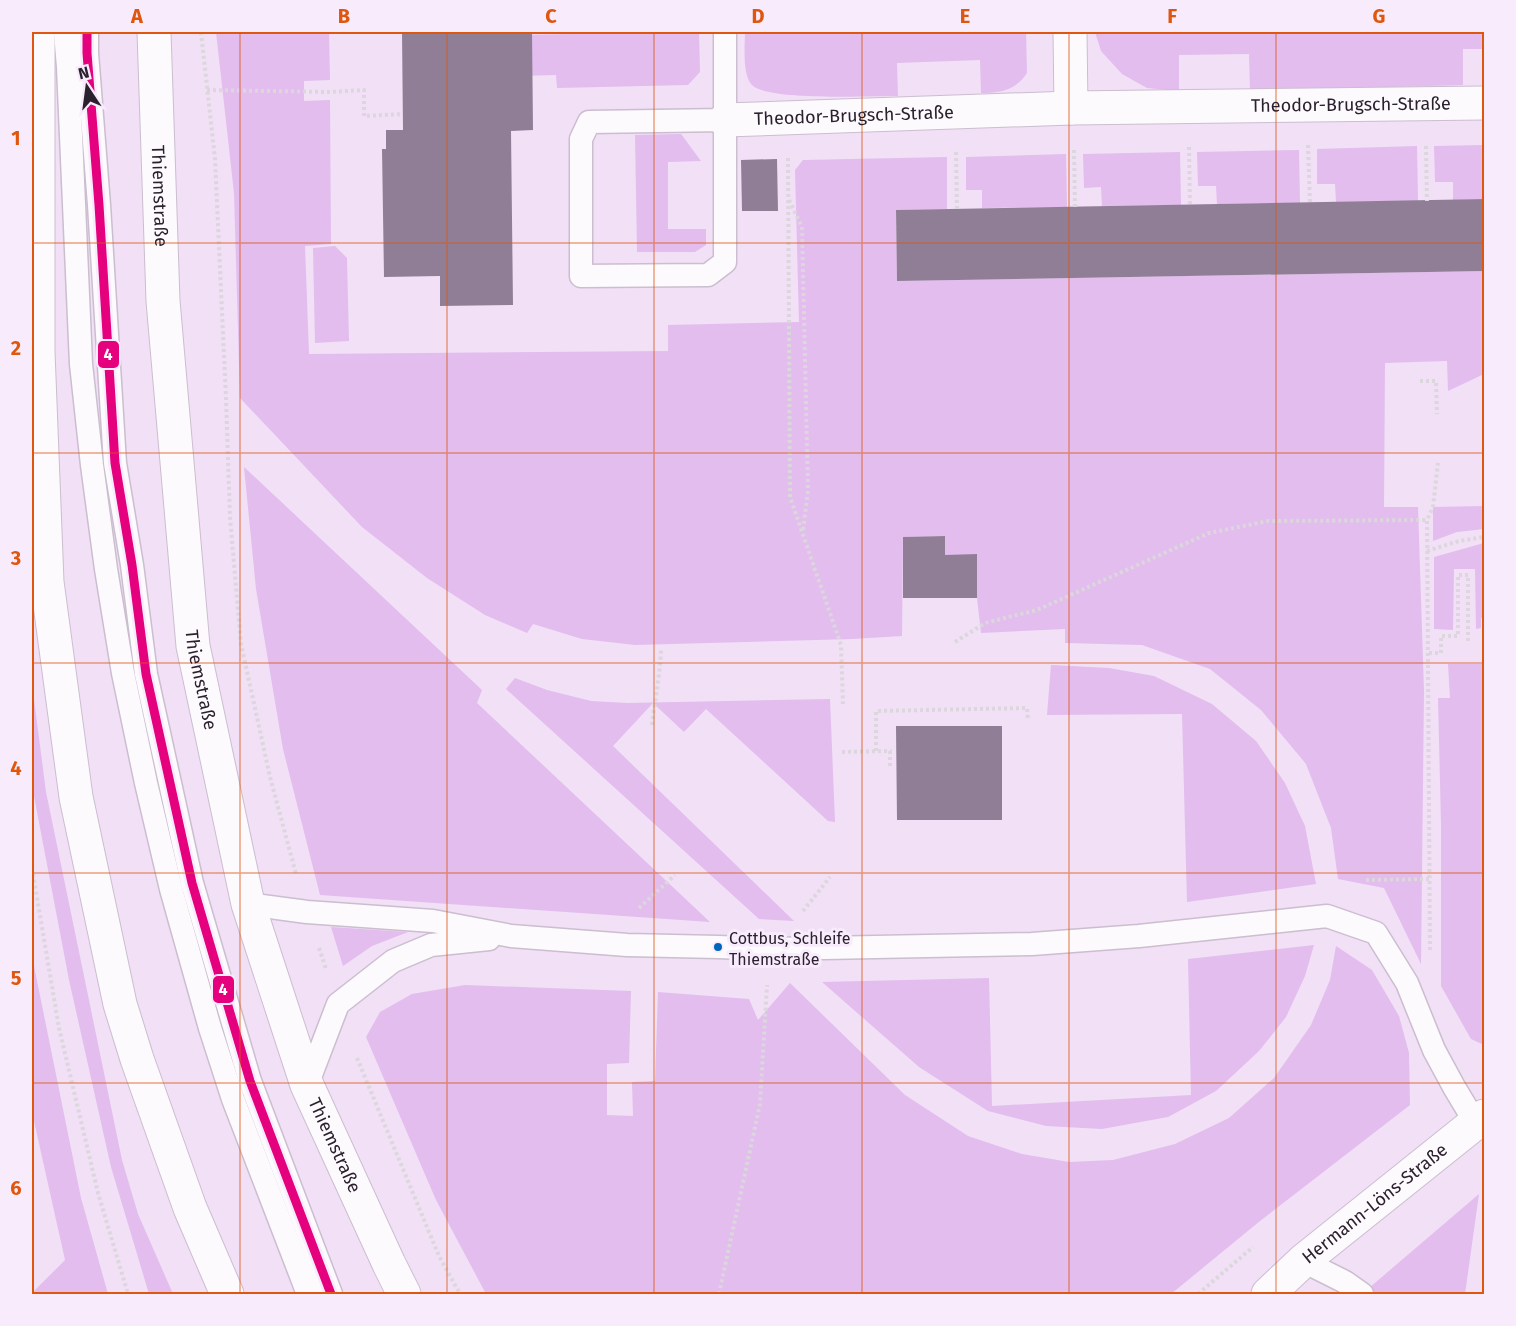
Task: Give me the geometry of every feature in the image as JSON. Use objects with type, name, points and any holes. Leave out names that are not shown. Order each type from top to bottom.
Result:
[{"type":"main road","points":[[38,32],[38,352],[47,582],[76,796],[120,1004],[190,1208],[227,1294]]},
{"type":"main road","name":"Thiemstraße","points":[[154,32],[163,301],[193,646],[248,904],[307,1085],[405,1294]]},
{"type":"main road","points":[[1070,32],[1071,108]]},
{"type":"main road","name":"Theodor-Brugsch-Straße","points":[[725,120],[1071,108],[1485,104]]},
{"type":"main road","name":"Hermann-Löns-Straße","points":[[1268,1294],[1303,1261],[1480,1119]]},
{"type":"lane","points":[[64,32],[68,67],[81,364],[93,477],[123,673],[171,889],[210,1028],[233,1099],[308,1294]]},
{"type":"lane","points":[[87,32],[116,463],[146,674],[192,884],[250,1081],[331,1294]]},
{"type":"lane","points":[[725,32],[725,120],[725,261],[708,275],[581,276],[581,139],[589,122],[725,120]]},
{"type":"lane","points":[[248,904],[307,912],[433,921],[512,936],[627,945],[772,949],[1020,944],[1139,936],[1328,916],[1376,933],[1407,984],[1434,1050],[1454,1087],[1480,1119]]},
{"type":"lane","points":[[307,1085],[338,1004],[393,961],[430,945],[512,936]]},
{"type":"lane","points":[[1303,1261],[1345,1282],[1362,1294]]},
{"type":"path","points":[[201,32],[215,159],[230,517],[241,644],[270,777],[307,912],[360,1064],[434,1245],[460,1294]]},
{"type":"path","points":[[207,90],[330,92],[364,90],[364,116],[403,114]]},
{"type":"path","points":[[1425,142],[1427,201]]},
{"type":"path","points":[[1308,144],[1310,203]]},
{"type":"path","points":[[1189,146],[1190,205]]},
{"type":"path","points":[[1074,149],[1075,207]]},
{"type":"path","points":[[956,151],[957,209]]},
{"type":"path","name":"Theodor-Brugsch-Straße","points":[[788,155],[790,497],[802,532]]},
{"type":"path","points":[[788,196],[802,227],[808,490],[802,532],[841,645],[843,704]]},
{"type":"path","points":[[1420,381],[1436,381],[1437,414]]},
{"type":"path","points":[[1430,950],[1427,520],[1433,507],[1438,463]]},
{"type":"path","points":[[955,642],[984,622],[1037,610],[1209,533],[1268,521],[1427,520]]},
{"type":"path","points":[[1427,550],[1485,537]]},
{"type":"path","points":[[1429,653],[1441,653],[1441,636],[1458,636],[1458,575],[1468,575],[1468,640]]},
{"type":"path","points":[[652,725],[661,650]]},
{"type":"path","points":[[876,751],[876,711],[1027,708],[1028,720]]},
{"type":"path","points":[[842,752],[890,751],[890,766]]},
{"type":"path","points":[[32,868],[59,1028],[98,1193],[128,1294]]},
{"type":"path","points":[[631,914],[675,875]]},
{"type":"path","points":[[1366,880],[1430,879]]},
{"type":"path","points":[[719,1294],[760,1104],[766,984]]},
{"type":"shaded area","points":[[216,32],[329,32],[330,80],[304,81],[304,101],[330,100],[331,244],[305,246],[309,354],[668,351],[668,325],[799,322],[795,170],[803,160],[947,157],[947,209],[896,210],[897,281],[1484,271],[1484,374],[1448,391],[1447,361],[1385,363],[1384,507],[1418,507],[1424,691],[1421,964],[1384,888],[1338,879],[1331,828],[1306,764],[1261,710],[1210,669],[1142,645],[1065,643],[1065,629],[981,633],[977,598],[977,555],[945,555],[945,536],[903,537],[902,636],[635,645],[582,639],[533,624],[527,633],[485,615],[427,578],[362,527],[240,398],[234,193]]},
{"type":"shaded area","points":[[699,32],[700,72],[688,85],[557,88],[556,75],[439,78],[438,36]]},
{"type":"shaded area","points":[[745,32],[1026,32],[1027,73],[1013,87],[981,93],[980,60],[897,63],[898,96],[798,96],[777,93],[762,90],[752,85],[749,80],[745,60]]},
{"type":"shaded area","points":[[1095,32],[1484,32],[1484,49],[1463,49],[1463,85],[1250,91],[1249,54],[1179,55],[1179,91],[1147,88],[1122,74],[1101,51]]},
{"type":"shaded area","points":[[681,134],[701,161],[668,162],[668,229],[706,229],[706,245],[695,252],[637,252],[635,135]]},
{"type":"shaded area","points":[[1484,145],[1484,199],[1453,200],[1453,182],[1435,182],[1434,146]]},
{"type":"shaded area","points":[[1417,146],[1418,201],[1336,202],[1335,184],[1317,184],[1317,149]]},
{"type":"shaded area","points":[[1299,150],[1300,203],[1217,204],[1216,186],[1198,186],[1197,152]]},
{"type":"shaded area","points":[[1180,152],[1181,205],[1102,206],[1101,187],[1084,188],[1083,154]]},
{"type":"shaded area","points":[[1066,154],[1067,207],[982,208],[982,190],[966,190],[966,157]]},
{"type":"shaded area","points":[[335,246],[347,258],[349,341],[315,343],[313,248]]},
{"type":"shaded area","points":[[244,467],[482,690],[477,703],[710,922],[320,895],[283,749],[256,589]]},
{"type":"shaded area","points":[[1484,506],[1484,529],[1457,532],[1433,541],[1433,507]]},
{"type":"shaded area","points":[[1484,543],[1484,618],[1481,618],[1481,628],[1476,629],[1475,569],[1454,569],[1453,630],[1434,629],[1434,557]]},
{"type":"shaded area","points":[[1448,664],[1482,664],[1482,685],[1484,686],[1484,1045],[1471,1039],[1441,986],[1438,698],[1450,698]]},
{"type":"shaded area","points":[[1051,665],[1109,668],[1154,676],[1212,704],[1256,741],[1285,783],[1305,826],[1316,884],[1187,902],[1182,714],[1047,715]]},
{"type":"shaded area","points":[[515,678],[547,690],[591,701],[628,703],[830,699],[835,822],[828,821],[706,709],[684,732],[653,703],[613,746],[794,921],[759,919],[506,689]]},
{"type":"shaded area","points":[[32,684],[46,792],[122,1160],[138,1214],[173,1294],[149,1294],[111,1167],[69,980],[34,796]]},
{"type":"shaded area","points":[[331,927],[408,932],[372,946],[343,966]]},
{"type":"shaded area","points":[[1314,945],[1305,976],[1286,1017],[1259,1051],[1216,1091],[1168,1117],[1102,1129],[1046,1126],[988,1111],[919,1067],[822,982],[989,978],[992,1106],[1191,1095],[1188,959]]},
{"type":"shaded area","points":[[1336,946],[1372,970],[1399,1016],[1409,1053],[1410,1105],[1260,1221],[1171,1294],[486,1294],[436,1200],[366,1037],[380,1012],[412,994],[465,985],[631,991],[629,1063],[607,1064],[607,1115],[633,1116],[632,1082],[655,1081],[658,992],[749,999],[758,1020],[790,983],[905,1095],[968,1136],[1022,1154],[1069,1162],[1113,1160],[1175,1144],[1229,1118],[1274,1078],[1311,1025],[1330,980]]},
{"type":"shaded area","points":[[32,956],[81,1198],[108,1294],[32,1294],[65,1260],[32,1112]]},
{"type":"shaded area","points":[[1479,1194],[1465,1294],[1362,1294]]},
{"type":"building","points":[[402,32],[532,32],[533,130],[511,131],[513,305],[440,306],[440,276],[384,277],[382,149],[386,149],[386,130],[403,130]]},
{"type":"building","points":[[777,159],[778,211],[742,211],[741,160]]},
{"type":"building","points":[[1485,199],[1485,271],[897,281],[896,210]]},
{"type":"building","points":[[945,536],[945,555],[977,554],[977,598],[903,598],[903,537]]},
{"type":"building","points":[[896,726],[1002,726],[1002,820],[897,820]]},
{"type":"transit line","name":"4","points":[[87,32],[115,463],[132,565],[146,674],[192,883],[250,1081],[331,1294]]},
{"type":"place","name":"Cottbus, Schleife Thiemstraße","points":[[718,947]]}]
